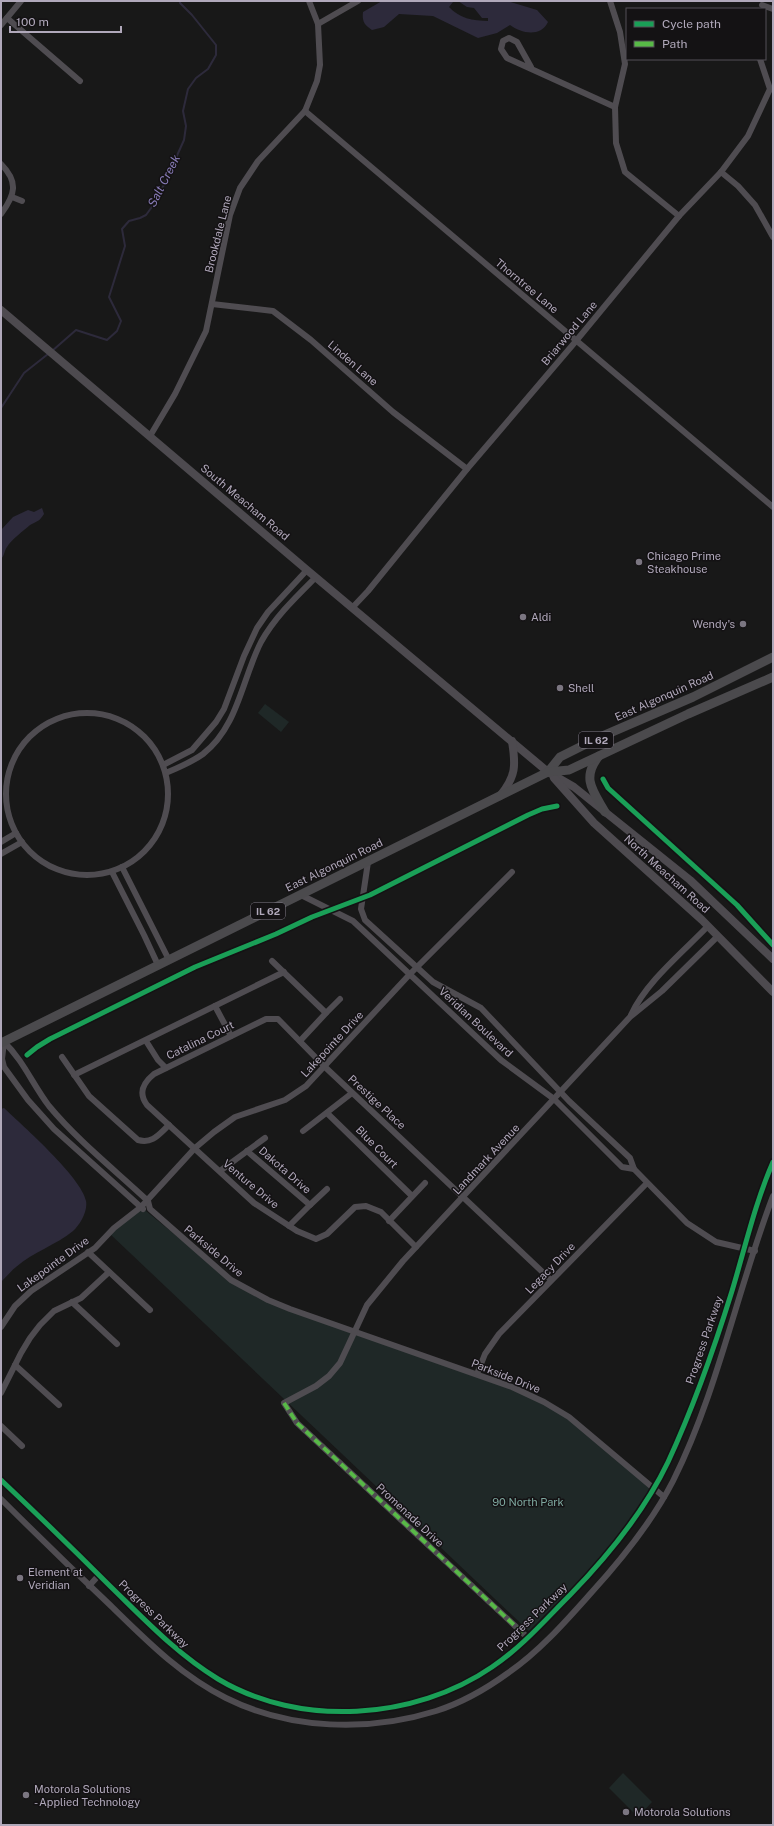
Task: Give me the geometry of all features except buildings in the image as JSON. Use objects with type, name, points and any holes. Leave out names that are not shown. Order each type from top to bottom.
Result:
[{"type":"main road","name":"South Meacham Road","points":[[1,310],[352,608],[475,710]]},
{"type":"main road","name":"East Algonquin Road","points":[[548,772],[560,757],[598,738],[692,697],[773,657]]},
{"type":"main road","name":"East Algonquin Road","points":[[2,1043],[548,772],[569,770],[599,755],[773,677]]},
{"type":"main road","name":"North Meacham Road","points":[[475,710],[548,772],[594,823],[708,926],[773,992]]},
{"type":"main road","points":[[500,796],[514,773],[516,762],[512,741]]},
{"type":"main road","points":[[599,755],[590,770],[589,779],[592,789],[605,812]]},
{"type":"main road","name":"North Meacham Road","points":[[548,772],[574,787],[690,880],[773,959]]},
{"type":"street","points":[[1,25],[21,1]]},
{"type":"street","name":"Brookdale Lane","points":[[150,436],[175,394],[206,331],[230,216],[240,188],[258,161],[304,111],[317,81],[320,65],[318,24],[309,1]]},
{"type":"street","points":[[318,24],[358,1]]},
{"type":"street","points":[[610,1],[620,32],[625,64],[615,107],[616,143],[625,172],[679,216]]},
{"type":"street","points":[[763,5],[773,9]]},
{"type":"street","points":[[7,18],[80,82]]},
{"type":"street","points":[[531,67],[517,42],[509,38],[503,41],[501,46],[504,55],[615,107]]},
{"type":"street","name":"Briarwood Lane","points":[[352,608],[368,591],[467,468],[576,341],[679,216],[721,172],[748,136],[772,89],[760,60]]},
{"type":"street","name":"Thorntree Lane","points":[[304,111],[773,507]]},
{"type":"street","points":[[1,164],[12,179],[12,197],[1,214]]},
{"type":"street","points":[[721,172],[738,186],[754,205],[773,237]]},
{"type":"street","points":[[12,197],[22,201]]},
{"type":"street","name":"Linden Lane","points":[[212,304],[273,311],[311,340],[393,412],[467,468]]},
{"type":"street","points":[[165,764],[192,750],[216,722],[224,709],[244,656],[257,628],[268,612],[307,570]]},
{"type":"street","points":[[168,772],[190,762],[203,753],[219,738],[233,715],[261,643],[274,621],[316,577]]},
{"type":"street","points":[[75,713],[109,714],[128,723],[154,748],[165,764],[168,772],[169,800],[167,814],[155,838],[135,860],[112,872],[91,875],[68,873],[42,862],[22,842],[16,833],[8,811],[5,794],[6,778],[18,750],[34,731],[48,721],[75,713]]},
{"type":"street","points":[[1,842],[16,833]]},
{"type":"street","points":[[1,854],[22,842]]},
{"type":"street","name":"Veridian Boulevard","points":[[368,862],[360,909],[365,920],[433,982],[481,1008],[561,1092],[630,1158],[634,1169],[686,1223],[716,1242],[755,1251]]},
{"type":"street","points":[[122,867],[169,960]]},
{"type":"street","points":[[112,872],[158,965]]},
{"type":"street","name":"Lakepointe Drive","points":[[1,1326],[15,1306],[31,1291],[88,1252],[114,1228],[141,1207],[195,1148],[214,1132],[235,1117],[285,1100],[306,1086],[410,974],[512,872]]},
{"type":"street","name":"Veridian Boulevard","points":[[301,895],[353,921],[501,1060],[554,1099],[622,1167],[634,1169]]},
{"type":"street","points":[[630,1017],[636,1004],[653,983],[708,926]]},
{"type":"street","name":"Landmark Avenue","points":[[284,1403],[316,1386],[329,1376],[340,1363],[353,1332],[367,1305],[416,1248],[630,1017],[662,991],[718,936]]},
{"type":"street","points":[[272,961],[326,1013]]},
{"type":"street","points":[[74,1075],[284,972]]},
{"type":"street","points":[[300,1041],[340,999]]},
{"type":"street","points":[[215,1006],[231,1036]]},
{"type":"street","name":"Catalina Court","points":[[142,1094],[143,1087],[148,1079],[166,1068],[266,1019],[278,1019]]},
{"type":"street","name":"Prestige Place","points":[[278,1019],[352,1093],[551,1280]]},
{"type":"street","points":[[146,1041],[158,1060],[166,1068]]},
{"type":"street","points":[[2,1043],[15,1052],[38,1091],[62,1120],[147,1200],[150,1209]]},
{"type":"street","points":[[2,1043],[2,1059],[4,1067],[28,1100],[54,1129],[141,1207],[150,1209]]},
{"type":"street","points":[[62,1057],[89,1096],[138,1140],[146,1142],[154,1140],[169,1125]]},
{"type":"street","points":[[303,1131],[352,1093]]},
{"type":"street","name":"Venture Drive","points":[[142,1094],[142,1098],[147,1105],[254,1203],[289,1226],[316,1239],[327,1234],[355,1207],[366,1206],[380,1212],[416,1248]]},
{"type":"street","name":"Blue Court","points":[[327,1113],[412,1196]]},
{"type":"street","name":"Dakota Drive","points":[[220,1172],[265,1138]]},
{"type":"street","name":"Dakota Drive","points":[[247,1151],[310,1205]]},
{"type":"street","name":"Progress Parkway","points":[[1,1480],[168,1642],[185,1657],[219,1680],[244,1692],[278,1704],[324,1710],[378,1710],[434,1698],[456,1688],[491,1668],[528,1638],[589,1575],[616,1542],[654,1488],[682,1430],[693,1402],[730,1296],[760,1197],[773,1162]]},
{"type":"street","points":[[389,1221],[425,1183]]},
{"type":"street","name":"Legacy Drive","points":[[478,1374],[485,1354],[499,1334],[647,1183]]},
{"type":"street","name":"Dakota Drive","points":[[289,1226],[327,1189]]},
{"type":"street","name":"Progress Parkway","points":[[1,1499],[160,1654],[189,1677],[231,1700],[254,1710],[284,1718],[304,1722],[338,1725],[390,1721],[434,1711],[454,1704],[491,1684],[521,1664],[560,1626],[628,1551],[664,1497],[690,1444],[705,1404],[773,1196]]},
{"type":"street","name":"Parkside Drive","points":[[150,1209],[231,1280],[268,1300],[353,1332],[478,1374],[512,1387],[544,1402],[569,1417],[664,1497]]},
{"type":"street","points":[[88,1252],[150,1310]]},
{"type":"street","points":[[1,1394],[30,1338],[40,1326],[54,1311],[81,1298],[109,1272]]},
{"type":"street","points":[[72,1302],[117,1344]]},
{"type":"street","points":[[15,1365],[59,1405]]},
{"type":"street","name":"Promenade Drive","points":[[284,1403],[296,1423],[528,1638]]},
{"type":"street","points":[[1,1426],[22,1446]]},
{"type":"street","points":[[89,1586],[99,1575]]},
{"type":"green space","points":[[265,704],[289,722],[281,732],[258,713]]},
{"type":"green space","name":"90 North Park","points":[[141,1207],[217,1269],[268,1300],[512,1387],[569,1417],[654,1488],[617,1542],[532,1634],[109,1233]]},
{"type":"green space","points":[[623,1773],[652,1802],[638,1817],[609,1788]]},
{"type":"shaded area","points":[[382,1],[458,1],[507,1],[537,10],[548,22],[545,27],[535,32],[525,32],[510,25],[497,33],[478,38],[433,16],[399,14],[384,27],[372,30],[364,22],[363,12]],"holes":[[[458,1],[467,7],[474,8],[482,18],[488,18],[488,21],[467,18],[457,14],[449,7],[453,2]]]},
{"type":"shaded area","points":[[42,508],[44,514],[42,517],[11,541],[1,559],[1,530],[13,517],[28,510],[34,512]]},
{"type":"shaded area","points":[[4,1108],[51,1153],[74,1179],[82,1191],[86,1201],[86,1209],[83,1218],[73,1231],[23,1262],[12,1270],[1,1282],[1,1109]]},
{"type":"waterway","name":"Salt Creek","points":[[52,351],[76,330],[107,340],[117,331],[121,321],[109,297],[125,246],[122,229],[129,221],[146,215],[157,200],[184,140],[186,126],[183,111],[188,89],[196,78],[208,69],[216,55],[216,45],[192,15],[180,3],[180,1]]},
{"type":"waterway","name":"Salt Creek","points":[[1,408],[24,373],[48,354]]},
{"type":"marked path","points":[[284,1403],[297,1423],[528,1638]]},
{"type":"cycle path","points":[[603,779],[608,788],[737,905],[773,945]]},
{"type":"cycle path","points":[[27,1055],[50,1039],[195,967],[276,934],[312,917],[370,895],[528,815],[542,809],[557,806]]},
{"type":"cycle path","points":[[1,1480],[175,1648],[218,1679],[250,1695],[285,1705],[320,1711],[357,1711],[393,1707],[428,1698],[461,1685],[492,1667],[533,1633],[598,1565],[624,1533],[648,1498],[668,1462],[703,1378],[732,1291],[756,1209],[773,1162]]},
{"type":"place","name":"Chicago Prime Steakhouse","points":[[639,562]]},
{"type":"place","name":"Aldi","points":[[523,617]]},
{"type":"place","name":"Wendy's","points":[[743,624]]},
{"type":"place","name":"Shell","points":[[560,688]]},
{"type":"place","name":"Element at Veridian","points":[[20,1578]]},
{"type":"place","name":"Motorola Solutions - Applied Technology","points":[[26,1795]]},
{"type":"place","name":"Motorola Solutions","points":[[626,1812]]}]
